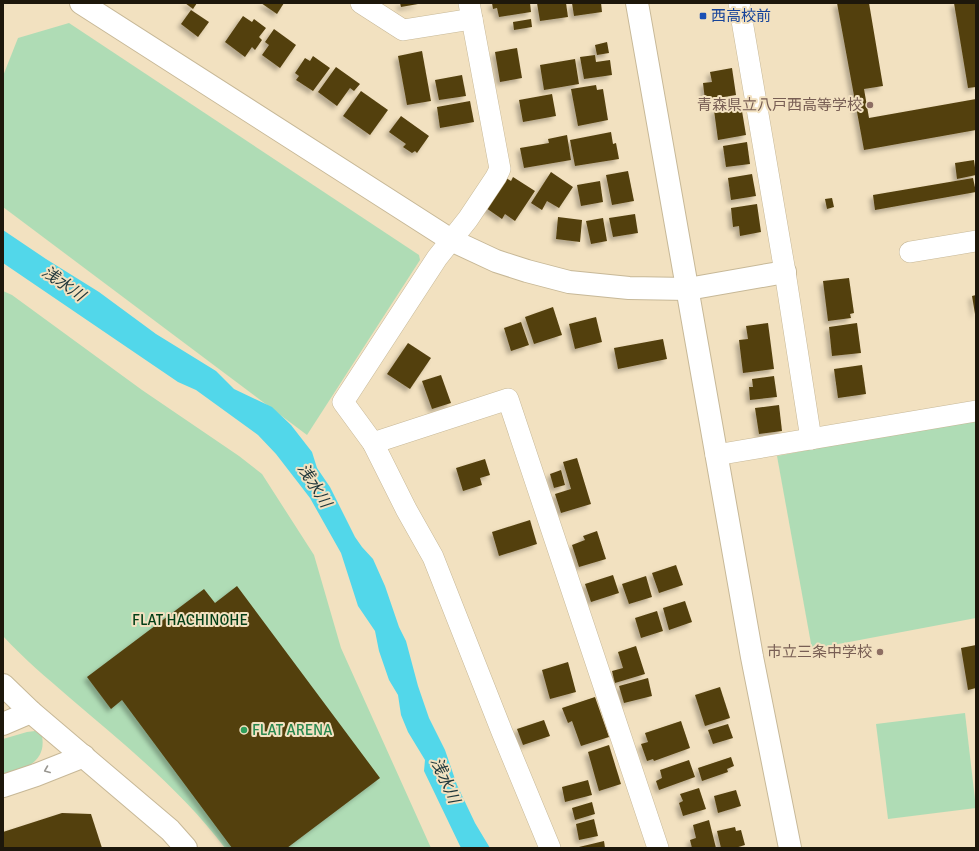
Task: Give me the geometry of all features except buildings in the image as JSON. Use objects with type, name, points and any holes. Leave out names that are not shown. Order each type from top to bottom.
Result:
[{"type":"street","points":[[81,3],[451,240],[496,261],[569,282],[628,288],[688,289],[785,272]]},
{"type":"street","points":[[362,3],[403,30],[470,11],[500,169],[468,219],[437,258],[343,402],[373,443],[406,509],[433,557],[502,732],[550,848]]},
{"type":"street","points":[[637,3],[752,657],[790,848]]},
{"type":"street","points":[[739,3],[785,272],[811,439]]},
{"type":"street","points":[[910,252],[976,240]]},
{"type":"street","points":[[373,443],[508,399],[658,848]]},
{"type":"street","points":[[716,455],[976,411]]},
{"type":"street","points":[[3,685],[31,712],[170,830],[186,848]]},
{"type":"street","points":[[3,724],[31,712]]},
{"type":"street","points":[[3,786],[84,756]]},
{"type":"green space","points":[[69,23],[419,255],[420,260],[307,435],[3,207],[3,76],[18,38]]},
{"type":"green space","name":"FLAT HACHINOHE","points":[[3,291],[12,295],[142,390],[239,456],[262,474],[314,555],[341,648],[431,848],[225,848],[190,807],[152,769],[19,653],[3,636]]},
{"type":"green space","points":[[976,418],[976,618],[812,649],[777,456]]},
{"type":"green space","points":[[965,713],[976,808],[888,819],[876,724]]},
{"type":"green space","points":[[35,731],[42,736],[43,745],[37,758],[32,764],[25,768],[3,776],[3,739]]},
{"type":"water","name":"浅水川","points":[[3,230],[99,292],[156,334],[216,371],[234,389],[272,407],[291,425],[312,452],[317,468],[330,487],[355,537],[373,559],[385,586],[399,627],[406,641],[418,686],[429,718],[445,750],[457,785],[475,823],[490,848],[461,848],[424,771],[425,760],[408,732],[401,715],[398,695],[389,680],[379,651],[375,631],[358,606],[341,553],[310,498],[276,454],[258,435],[196,390],[178,382],[3,263]]},
{"type":"place","name":"西高校前","points":[[703,16]]},
{"type":"place","name":"青森県立八戸西高等学校","points":[[870,105]]},
{"type":"place","name":"市立三条中学校","points":[[880,652]]},
{"type":"place","name":"FLAT ARENA","points":[[244,730]]}]
